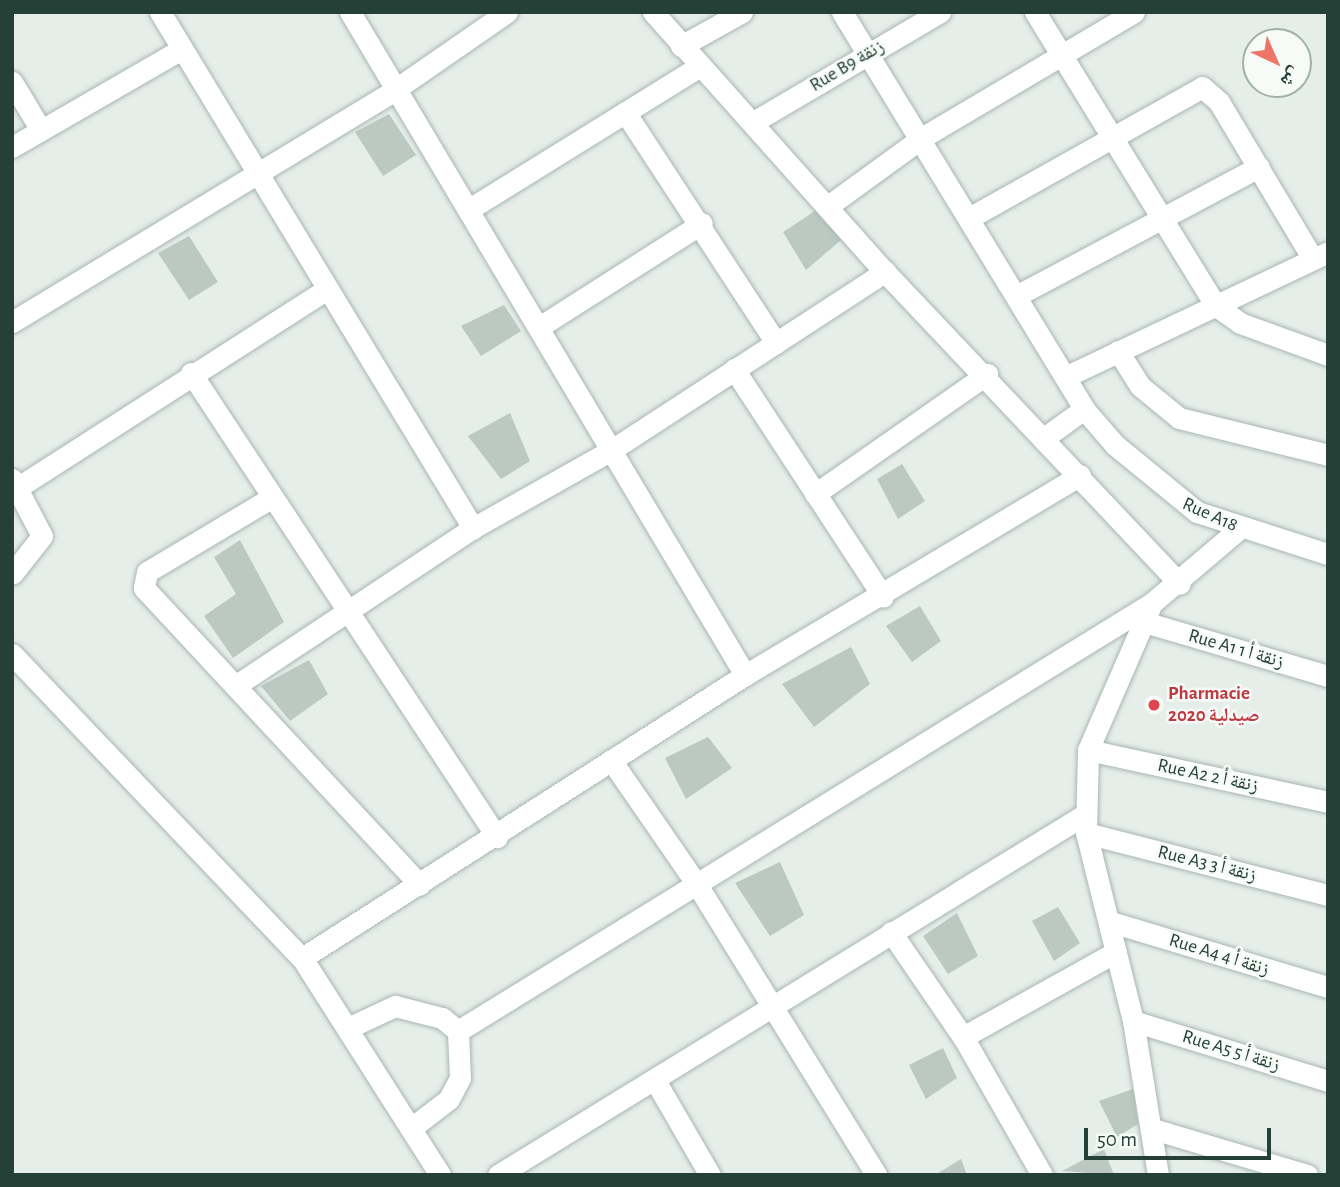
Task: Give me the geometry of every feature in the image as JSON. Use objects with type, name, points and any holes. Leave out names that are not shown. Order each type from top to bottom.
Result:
[{"type":"street","points":[[160,12],[326,290],[473,528]]},
{"type":"street","points":[[350,12],[471,208],[745,675]]},
{"type":"street","points":[[12,322],[396,89],[508,12]]},
{"type":"street","points":[[653,12],[681,46],[755,121],[885,272],[987,374],[1180,583]]},
{"type":"street","points":[[681,46],[742,12]]},
{"type":"street","name":"Rue A18","points":[[842,12],[923,137],[1084,409],[1177,501],[1240,529],[1328,554]]},
{"type":"street","name":"Rue B9 زنقة","points":[[755,121],[940,12]]},
{"type":"street","points":[[1035,12],[1158,220],[1216,306],[1240,323],[1328,355]]},
{"type":"street","points":[[828,206],[923,137],[1135,12]]},
{"type":"street","points":[[12,148],[182,49]]},
{"type":"street","points":[[471,208],[700,66]]},
{"type":"street","points":[[12,82],[41,130]]},
{"type":"street","points":[[969,218],[1202,87],[1219,102],[1259,167],[1320,256],[1065,377]]},
{"type":"street","points":[[625,112],[702,223],[776,343]]},
{"type":"street","points":[[1016,296],[1259,167]]},
{"type":"street","points":[[539,327],[702,223]]},
{"type":"street","points":[[234,686],[343,611],[473,528],[613,449],[885,272]]},
{"type":"street","points":[[12,574],[42,536],[15,484],[326,290]]},
{"type":"street","points":[[1118,351],[1147,394],[1179,418],[1328,455]]},
{"type":"street","points":[[734,369],[883,597]]},
{"type":"street","points":[[191,373],[343,611],[497,837]]},
{"type":"street","points":[[815,494],[987,374]]},
{"type":"street","points":[[1044,438],[1084,409]]},
{"type":"street","points":[[302,958],[497,837],[611,760],[745,675],[883,597],[1080,475]]},
{"type":"street","points":[[271,498],[147,572],[142,581],[234,686],[420,885]]},
{"type":"street","points":[[458,1031],[696,883],[1148,613],[1240,529]]},
{"type":"street","points":[[1148,613],[1088,750],[1085,824],[1133,1021],[1153,1129],[1158,1175]]},
{"type":"street","name":"Rue A1 زنقة أ 1","points":[[1148,613],[1328,676]]},
{"type":"street","points":[[12,654],[302,958],[414,1126],[440,1175]]},
{"type":"street","name":"Rue A2 زنقة أ 2","points":[[1088,750],[1328,802]]},
{"type":"street","points":[[611,760],[696,883],[876,1175]]},
{"type":"street","points":[[498,1175],[656,1082],[891,932],[1085,824]]},
{"type":"street","name":"Rue A3 زنقة أ 3","points":[[1085,824],[1328,895]]},
{"type":"street","name":"Rue A4 زنقة أ 4","points":[[1111,922],[1328,987]]},
{"type":"street","points":[[891,932],[963,1037],[1042,1175]]},
{"type":"street","points":[[963,1037],[1116,952]]},
{"type":"street","points":[[350,1027],[395,1006],[442,1018],[458,1031],[460,1079],[449,1099],[414,1126]]},
{"type":"street","name":"Rue A5 زنقة أ 5","points":[[1133,1021],[1328,1081]]},
{"type":"street","points":[[656,1082],[710,1175]]},
{"type":"street","points":[[1153,1129],[1307,1175]]},
{"type":"building","points":[[389,114],[416,155],[383,176],[355,132]]},
{"type":"building","points":[[815,211],[841,240],[806,270],[783,232]]},
{"type":"building","points":[[189,236],[218,282],[189,300],[158,253]]},
{"type":"building","points":[[504,305],[521,331],[481,356],[461,326]]},
{"type":"building","points":[[510,413],[530,461],[501,479],[468,436]]},
{"type":"building","points":[[902,464],[925,501],[898,519],[877,479]]},
{"type":"building","points":[[240,540],[284,622],[233,658],[204,616],[236,594],[214,557]]},
{"type":"building","points":[[920,606],[941,641],[912,662],[886,626]]},
{"type":"building","points":[[851,647],[870,684],[814,727],[782,684]]},
{"type":"building","points":[[309,660],[328,694],[290,721],[261,686]]},
{"type":"building","points":[[708,737],[732,768],[686,799],[665,758]]},
{"type":"building","points":[[780,862],[804,915],[770,936],[735,883]]},
{"type":"building","points":[[1058,907],[1080,943],[1054,961],[1032,921]]},
{"type":"building","points":[[957,913],[978,956],[948,974],[923,936]]},
{"type":"building","points":[[943,1048],[957,1078],[926,1099],[909,1065]]},
{"type":"building","points":[[1133,1089],[1138,1124],[1117,1137],[1099,1101]]},
{"type":"building","points":[[1104,1149],[1114,1175],[1062,1171]]},
{"type":"building","points":[[961,1159],[967,1175],[935,1175]]},
{"type":"place","name":"Pharmacie 2020 صيدلية","points":[[1154,705]]}]
